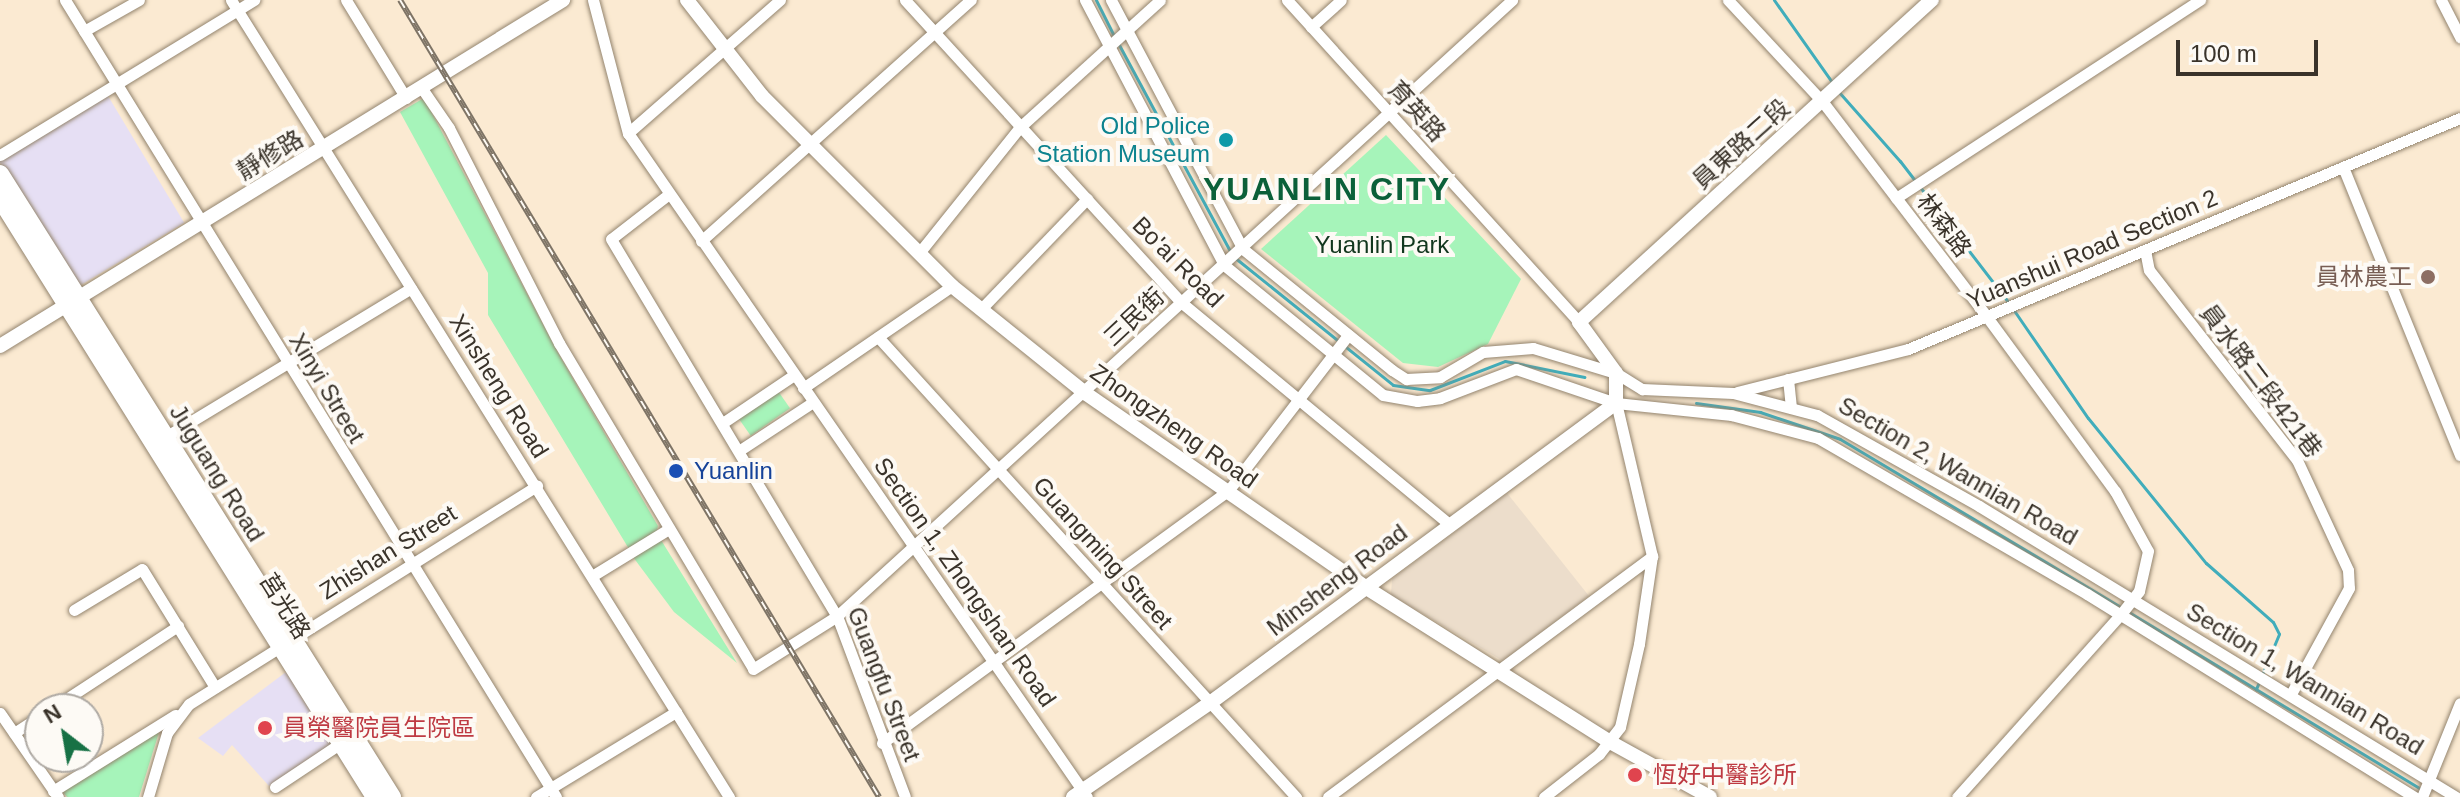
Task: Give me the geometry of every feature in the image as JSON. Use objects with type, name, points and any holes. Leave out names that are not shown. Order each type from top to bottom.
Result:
[{"type":"main road","points":[[0,174],[73,302]]},
{"type":"main road","name":"莒光路","points":[[0,198],[73,302],[160,440],[347,739],[375,797]]},
{"type":"main road","points":[[347,739],[392,797]]},
{"type":"street","name":"Xinyi Street","points":[[65,0],[409,565],[553,793]]},
{"type":"street","points":[[84,31],[139,0]]},
{"type":"street","points":[[0,155],[117,83],[234,5],[254,0]]},
{"type":"street","points":[[346,0],[406,98]]},
{"type":"street","name":"靜修路","points":[[0,346],[423,90],[563,0]]},
{"type":"street","name":"Section 1, Zhongshan Road","points":[[593,0],[628,133],[914,546],[1081,795]]},
{"type":"street","name":"Zhongzheng Road","points":[[687,0],[722,52],[809,145],[952,286],[1085,393],[1365,587],[1610,742],[1710,797]]},
{"type":"street","points":[[628,133],[780,0]]},
{"type":"street","name":"Bo'ai Road","points":[[905,0],[1182,303],[1449,524]]},
{"type":"street","points":[[701,241],[971,0]]},
{"type":"street","points":[[1085,0],[1224,265]]},
{"type":"street","points":[[1111,0],[1243,249]]},
{"type":"street","points":[[919,253],[1019,128],[1160,0]]},
{"type":"street","name":"育英路","points":[[1287,0],[1579,322]]},
{"type":"street","points":[[1311,27],[1341,0]]},
{"type":"street","name":"三民街","points":[[667,530],[753,669],[837,616],[1001,470],[1512,0]]},
{"type":"street","name":"林森路","points":[[1728,0],[1822,101],[1987,317],[2141,533],[2148,551],[2141,584],[2120,615],[1957,797]]},
{"type":"street","name":"員東路二段","points":[[1579,322],[1932,0]]},
{"type":"street","points":[[1896,198],[2200,0]]},
{"type":"street","points":[[2441,0],[2460,37]]},
{"type":"street","name":"Xinsheng Road","points":[[234,5],[729,797]]},
{"type":"street","points":[[423,90],[449,128],[559,343],[667,530],[592,576]]},
{"type":"street","name":"Yuanshui Road Section 2","points":[[1733,393],[1908,349],[2460,118]]},
{"type":"street","points":[[2343,167],[2460,455]]},
{"type":"street","name":"Guangfu Street","points":[[669,194],[611,239],[724,422],[837,616],[882,743],[905,797]]},
{"type":"street","points":[[981,309],[1087,199]]},
{"type":"street","name":"Section 2, Wannian Road","points":[[1243,249],[1406,379],[1440,377],[1483,352],[1533,348],[1616,373],[1642,389],[1733,393],[1828,419],[2130,600]]},
{"type":"street","name":"員水路二段421巷","points":[[2145,250],[2149,270],[2297,460],[2348,570],[2349,588],[2291,694]]},
{"type":"street","name":"Section 2, Wannian Road","points":[[1224,265],[1383,395],[1399,400],[1440,398],[1516,369],[1616,403],[1731,415],[1818,438],[2120,615]]},
{"type":"street","points":[[803,388],[952,286]]},
{"type":"street","points":[[160,440],[411,288]]},
{"type":"street","points":[[1544,797],[1610,742],[1620,727],[1633,671],[1652,556],[1616,403],[1616,373],[1579,322]]},
{"type":"street","points":[[882,743],[1228,491],[1348,335]]},
{"type":"street","name":"Guangming Street","points":[[878,337],[1001,470],[1101,586],[1296,797]]},
{"type":"street","points":[[724,422],[794,375]]},
{"type":"street","points":[[1788,379],[1791,408]]},
{"type":"street","points":[[740,450],[813,402]]},
{"type":"street","name":"Minsheng Road","points":[[1081,795],[1616,403]]},
{"type":"street","name":"Zhishan Street","points":[[56,794],[215,687],[537,486]]},
{"type":"street","points":[[1328,797],[1652,556]]},
{"type":"street","points":[[74,610],[142,569],[215,687]]},
{"type":"street","name":"Section 1, Wannian Road","points":[[2130,600],[2291,694],[2456,797]]},
{"type":"street","name":"Section 1, Wannian Road","points":[[2120,615],[2415,797]]},
{"type":"street","points":[[75,693],[178,626]]},
{"type":"street","points":[[2422,797],[2457,718],[2460,703]]},
{"type":"street","points":[[536,797],[553,793],[676,712]]},
{"type":"street","points":[[0,713],[56,794]]},
{"type":"street","points":[[148,797],[177,715]]},
{"type":"street","points":[[14,733],[24,726]]},
{"type":"street","points":[[275,787],[347,739]]},
{"type":"shaded area","points":[[108,96],[184,223],[75,288],[0,161]]},
{"type":"shaded area","points":[[1507,493],[1589,596],[1503,661],[1391,595],[1392,579]]},
{"type":"shaded area","name":"員榮醫院員生院區","points":[[286,672],[332,745],[269,786],[232,745],[223,756],[198,738]]},
{"type":"green space","points":[[424,98],[557,351],[658,526],[656,534],[629,549],[488,315],[488,273],[400,112]]},
{"type":"green space","name":"Yuanlin Park","points":[[1386,135],[1521,279],[1488,344],[1438,367],[1403,363],[1261,249]]},
{"type":"green space","points":[[778,391],[790,408],[751,436],[739,419]]},
{"type":"green space","points":[[661,540],[737,663],[674,612],[633,557]]},
{"type":"green space","points":[[160,729],[139,797],[67,797],[62,791],[90,773],[104,773],[104,764]]},
{"type":"waterway","points":[[1096,0],[1114,36]]},
{"type":"waterway","points":[[1774,0],[1834,85]]},
{"type":"waterway","points":[[1118,43],[1230,251]]},
{"type":"waterway","points":[[1838,91],[1900,161],[2009,303]]},
{"type":"waterway","points":[[1234,257],[1393,385],[1430,390],[1505,361],[1584,377]]},
{"type":"waterway","points":[[2013,309],[2088,418],[2206,563],[2273,622],[2279,634],[2256,689]]},
{"type":"waterway","points":[[1696,403],[1760,412],[1840,439],[2121,607]]},
{"type":"waterway","points":[[2127,611],[2422,790]]},
{"type":"railway","points":[[400,0],[879,797]]},
{"type":"place","name":"Old Police Station Museum","points":[[1226,140]]},
{"type":"place","name":"員林農工","points":[[2428,277]]},
{"type":"place","name":"Yuanlin","points":[[676,471]]},
{"type":"place","name":"員榮醫院員生院區","points":[[265,728]]},
{"type":"place","name":"恆好中醫診所","points":[[1635,775]]},
{"type":"district","name":"YUANLIN CITY","points":[[1327,189]]}]
